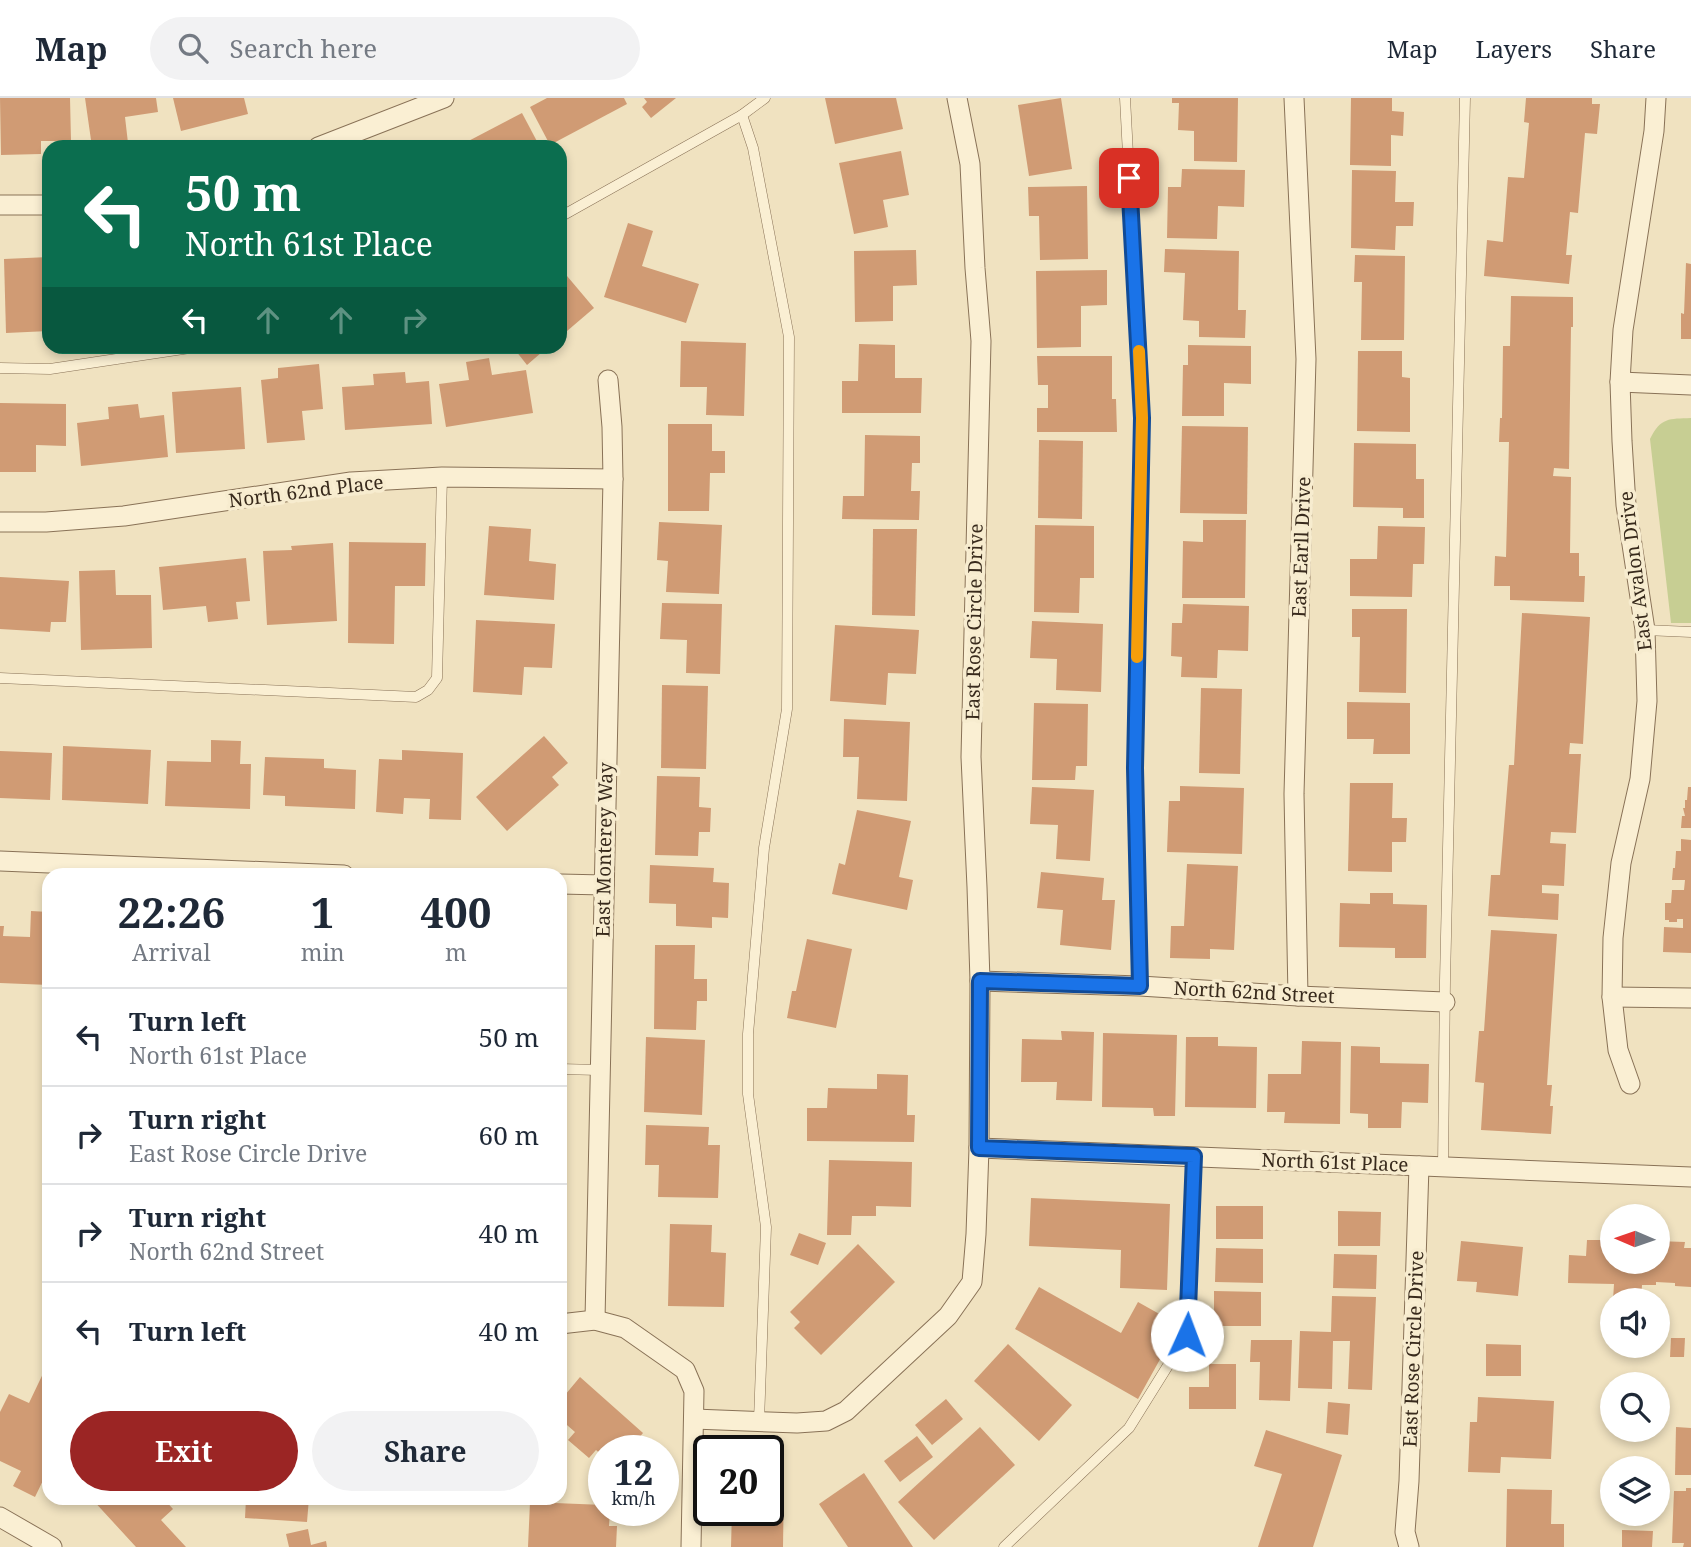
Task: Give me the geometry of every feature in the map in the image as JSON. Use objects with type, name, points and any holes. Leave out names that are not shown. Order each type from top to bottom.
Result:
[{"type":"street","points":[[336,140],[444,98]]},
{"type":"street","name":"East Rose Circle Drive","points":[[694,1419],[826,1422],[846,1411],[948,1316],[972,1282],[979,1148],[980,981],[971,757],[981,341],[970,164],[957,98]]},
{"type":"street","name":"East Earll Drive","points":[[1294,98],[1306,359],[1294,794],[1298,996]]},
{"type":"street","name":"East Avalon Drive","points":[[1630,1084],[1618,1050],[1612,997],[1614,938],[1621,863],[1640,779],[1647,701],[1645,630],[1626,505],[1620,382],[1623,330],[1654,131],[1656,98]]},
{"type":"street","points":[[0,205],[42,205]]},
{"type":"street","name":"East Monterey Way","points":[[595,1320],[612,479],[608,380]]},
{"type":"street","points":[[1620,382],[1691,385]]},
{"type":"street","name":"North 62nd Place","points":[[0,522],[46,522],[124,516],[351,482],[442,477],[612,479]]},
{"type":"street","points":[[0,861],[172,868]]},
{"type":"street","points":[[567,884],[604,885]]},
{"type":"street","name":"North 62nd Street","points":[[980,981],[1140,986],[1444,1002]]},
{"type":"street","points":[[1612,997],[1691,998]]},
{"type":"street","name":"North 61st Place","points":[[979,1148],[1691,1177]]},
{"type":"street","name":"East Rose Circle Drive","points":[[1402,1542],[1409,1481],[1419,1166]]},
{"type":"street","points":[[567,1323],[595,1320],[625,1328],[685,1370],[694,1391],[691,1547]]},
{"type":"street","points":[[0,1517],[52,1547]]},
{"type":"lane","points":[[567,213],[742,115],[765,98]]},
{"type":"lane","points":[[1125,98],[1142,418],[1135,768],[1140,986]]},
{"type":"lane","points":[[1443,1166],[1444,1002],[1465,98]]},
{"type":"lane","points":[[742,115],[753,148],[789,337],[787,709],[764,848],[748,1034],[748,1094],[766,1227],[759,1421]]},
{"type":"lane","points":[[0,368],[50,369],[150,354]]},
{"type":"lane","points":[[0,678],[416,697],[428,690],[437,678],[442,477]]},
{"type":"lane","points":[[1645,630],[1691,632]]},
{"type":"lane","points":[[567,1069],[599,1070]]},
{"type":"lane","points":[[1004,1547],[1129,1429],[1187,1335],[1194,1156]]},
{"type":"green space","points":[[1691,418],[1691,623],[1671,623],[1650,439],[1662,423]]},
{"type":"building","points":[[0,98],[70,98],[71,140],[42,140],[41,154],[1,155]]},
{"type":"building","points":[[85,98],[156,98],[158,112],[125,117],[128,140],[91,140]]},
{"type":"building","points":[[173,98],[244,98],[248,114],[181,131]]},
{"type":"building","points":[[547,98],[624,98],[627,104],[559,140],[547,140],[530,107]]},
{"type":"building","points":[[644,98],[676,98],[651,118],[642,107],[647,102]]},
{"type":"building","points":[[825,98],[896,98],[903,129],[835,144]]},
{"type":"building","points":[[1061,98],[1072,169],[1029,176],[1018,105]]},
{"type":"building","points":[[1172,98],[1238,98],[1237,162],[1194,161],[1194,131],[1178,130],[1179,103],[1172,103]]},
{"type":"building","points":[[1351,98],[1392,98],[1392,111],[1404,112],[1403,136],[1391,135],[1391,166],[1350,165]]},
{"type":"building","points":[[1526,98],[1592,98],[1592,104],[1600,104],[1597,134],[1585,133],[1578,213],[1570,212],[1566,255],[1572,255],[1569,284],[1484,276],[1487,240],[1503,242],[1508,177],[1524,178],[1529,123],[1524,122]]},
{"type":"building","points":[[522,113],[536,140],[470,140]]},
{"type":"building","points":[[901,151],[909,195],[883,200],[888,227],[854,234],[839,163]]},
{"type":"building","points":[[1182,169],[1245,170],[1244,207],[1218,206],[1217,239],[1167,238],[1168,187],[1181,187]]},
{"type":"building","points":[[1352,170],[1396,171],[1395,202],[1414,202],[1413,226],[1396,226],[1395,250],[1351,248]]},
{"type":"building","points":[[1087,186],[1088,259],[1040,260],[1039,216],[1029,216],[1028,187]]},
{"type":"building","points":[[628,223],[653,231],[642,266],[699,284],[686,323],[604,297]]},
{"type":"building","points":[[1165,249],[1239,251],[1238,310],[1246,310],[1245,338],[1199,337],[1199,321],[1183,320],[1185,273],[1164,272]]},
{"type":"building","points":[[916,250],[917,285],[893,286],[893,321],[855,322],[854,251]]},
{"type":"building","points":[[1355,255],[1405,256],[1404,340],[1361,340],[1362,282],[1354,282]]},
{"type":"building","points":[[42,257],[42,331],[6,333],[4,259]]},
{"type":"building","points":[[1686,263],[1691,264],[1691,339],[1681,339],[1681,313],[1684,314]]},
{"type":"building","points":[[1107,270],[1107,305],[1081,306],[1081,347],[1037,348],[1036,271]]},
{"type":"building","points":[[567,276],[594,308],[567,331]]},
{"type":"building","points":[[1511,296],[1573,297],[1569,469],[1554,468],[1553,476],[1571,477],[1570,553],[1579,553],[1579,576],[1585,576],[1584,602],[1510,600],[1510,586],[1494,586],[1495,556],[1506,557],[1509,442],[1499,442],[1503,346],[1510,346]]},
{"type":"building","points":[[681,341],[746,343],[744,416],[706,415],[707,387],[680,387]]},
{"type":"building","points":[[859,344],[895,345],[895,378],[922,378],[921,413],[842,413],[842,381],[858,381]]},
{"type":"building","points":[[1188,345],[1251,346],[1251,384],[1224,383],[1224,416],[1182,416],[1183,365],[1188,365]]},
{"type":"building","points":[[1358,351],[1402,351],[1402,377],[1410,378],[1410,432],[1357,431]]},
{"type":"building","points":[[518,354],[540,354],[527,365]]},
{"type":"building","points":[[1037,356],[1112,356],[1112,399],[1116,399],[1117,432],[1037,432],[1037,408],[1048,408],[1048,385],[1038,385]]},
{"type":"building","points":[[489,358],[492,375],[526,370],[533,413],[446,427],[439,384],[469,380],[466,362]]},
{"type":"building","points":[[319,364],[323,409],[302,411],[305,440],[267,443],[261,380],[278,378],[278,368]]},
{"type":"building","points":[[405,372],[406,383],[429,381],[432,424],[345,430],[342,387],[374,385],[373,374]]},
{"type":"building","points":[[241,387],[245,449],[176,453],[172,392]]},
{"type":"building","points":[[0,403],[66,404],[66,446],[36,445],[36,472],[0,472]]},
{"type":"building","points":[[138,404],[140,418],[164,415],[168,457],[81,466],[77,423],[109,419],[108,407]]},
{"type":"building","points":[[668,424],[712,424],[712,451],[725,451],[725,473],[710,473],[709,511],[668,511]]},
{"type":"building","points":[[1182,426],[1248,427],[1247,514],[1180,513]]},
{"type":"building","points":[[865,435],[920,436],[920,463],[912,463],[911,491],[920,491],[919,520],[842,519],[843,496],[864,496]]},
{"type":"building","points":[[1039,440],[1083,441],[1082,519],[1038,518]]},
{"type":"building","points":[[1354,443],[1416,444],[1416,479],[1424,479],[1424,518],[1403,518],[1403,508],[1353,507]]},
{"type":"building","points":[[1203,520],[1246,520],[1245,598],[1182,598],[1183,541],[1203,542]]},
{"type":"building","points":[[659,522],[722,525],[719,594],[666,592],[668,561],[657,560]]},
{"type":"building","points":[[1035,525],[1094,526],[1094,578],[1080,578],[1079,613],[1034,612]]},
{"type":"building","points":[[489,526],[531,529],[529,561],[556,564],[554,600],[484,595]]},
{"type":"building","points":[[1378,526],[1425,527],[1424,564],[1413,564],[1412,597],[1350,596],[1350,559],[1377,559]]},
{"type":"building","points":[[873,529],[917,529],[915,616],[872,615]]},
{"type":"building","points":[[349,542],[426,543],[425,586],[395,586],[394,644],[348,643]]},
{"type":"building","points":[[333,543],[337,621],[267,625],[263,551],[292,550],[291,546]]},
{"type":"building","points":[[246,558],[250,601],[236,602],[238,619],[208,622],[206,606],[163,610],[159,567]]},
{"type":"building","points":[[115,570],[116,595],[151,595],[152,648],[81,650],[79,571]]},
{"type":"building","points":[[0,577],[69,581],[66,622],[51,622],[50,632],[0,629]]},
{"type":"building","points":[[662,603],[722,604],[720,674],[686,673],[687,640],[660,639]]},
{"type":"building","points":[[1183,604],[1249,606],[1248,651],[1218,650],[1217,678],[1181,677],[1182,657],[1171,656],[1172,623],[1182,623]]},
{"type":"building","points":[[1352,609],[1407,609],[1406,693],[1359,692],[1360,637],[1352,637]]},
{"type":"building","points":[[1522,613],[1590,617],[1583,744],[1570,743],[1569,754],[1581,754],[1576,833],[1551,832],[1550,843],[1566,844],[1564,886],[1542,885],[1542,893],[1559,894],[1558,920],[1488,916],[1491,875],[1500,875],[1509,765],[1514,765]]},
{"type":"building","points":[[476,620],[555,624],[552,668],[524,667],[522,695],[473,692]]},
{"type":"building","points":[[1032,621],[1103,624],[1101,692],[1056,690],[1057,659],[1030,658]]},
{"type":"building","points":[[835,625],[919,630],[916,674],[888,673],[886,705],[830,701]]},
{"type":"building","points":[[662,685],[708,686],[706,769],[661,768]]},
{"type":"building","points":[[1201,688],[1242,689],[1240,774],[1199,773]]},
{"type":"building","points":[[1347,702],[1410,703],[1410,754],[1373,754],[1374,739],[1347,739]]},
{"type":"building","points":[[1034,703],[1088,704],[1087,766],[1076,766],[1075,780],[1032,780]]},
{"type":"building","points":[[844,719],[910,722],[907,801],[857,799],[859,757],[843,757]]},
{"type":"building","points":[[544,736],[568,763],[552,777],[559,785],[507,831],[476,797]]},
{"type":"building","points":[[211,740],[241,741],[240,764],[251,764],[250,809],[165,806],[167,761],[211,762]]},
{"type":"building","points":[[63,746],[151,750],[148,804],[62,800]]},
{"type":"building","points":[[402,750],[463,753],[461,820],[429,819],[430,799],[404,798],[403,814],[376,812],[379,759],[402,760]]},
{"type":"building","points":[[0,751],[52,753],[50,800],[0,798]]},
{"type":"building","points":[[265,757],[324,759],[324,768],[356,770],[355,809],[285,806],[285,796],[263,795]]},
{"type":"building","points":[[657,776],[700,777],[699,807],[711,808],[710,832],[699,832],[698,856],[655,855]]},
{"type":"building","points":[[1350,783],[1393,783],[1392,818],[1407,818],[1406,842],[1392,842],[1392,872],[1348,871]]},
{"type":"building","points":[[1180,786],[1244,788],[1242,854],[1167,852],[1169,801],[1180,801]]},
{"type":"building","points":[[1032,787],[1094,790],[1090,861],[1056,859],[1058,825],[1030,824]]},
{"type":"building","points":[[1688,787],[1691,787],[1691,828],[1681,828],[1682,816],[1685,816],[1683,808]]},
{"type":"building","points":[[857,810],[911,821],[899,877],[913,880],[907,910],[832,894],[839,863],[845,865]]},
{"type":"building","points":[[1681,839],[1691,840],[1691,953],[1663,952],[1664,927],[1683,928],[1683,919],[1677,919],[1677,922],[1665,920],[1665,903],[1671,903],[1672,890],[1684,890],[1685,880],[1672,880],[1676,851],[1681,851]]},
{"type":"building","points":[[1187,864],[1238,866],[1234,950],[1210,949],[1210,959],[1170,958],[1171,926],[1184,926]]},
{"type":"building","points":[[650,865],[714,868],[713,882],[729,883],[728,918],[712,917],[712,928],[676,926],[676,904],[649,903]]},
{"type":"building","points":[[1041,872],[1104,878],[1102,900],[1115,900],[1111,950],[1060,945],[1063,910],[1037,908]]},
{"type":"building","points":[[1370,893],[1393,893],[1393,904],[1427,905],[1426,958],[1395,958],[1395,948],[1339,947],[1340,903],[1370,904]]},
{"type":"building","points":[[31,911],[42,912],[42,985],[0,983],[0,926],[4,926],[3,936],[30,937]]},
{"type":"building","points":[[1491,930],[1557,934],[1547,1085],[1552,1085],[1551,1134],[1481,1130],[1484,1083],[1475,1082],[1479,1031],[1484,1031]]},
{"type":"building","points":[[807,939],[852,949],[836,1028],[787,1018]]},
{"type":"building","points":[[655,945],[695,945],[694,979],[707,979],[707,1001],[697,1001],[696,1030],[654,1029]]},
{"type":"building","points":[[1061,1031],[1094,1032],[1092,1101],[1056,1100],[1057,1082],[1021,1082],[1022,1039],[1062,1040]]},
{"type":"building","points":[[1103,1033],[1177,1035],[1175,1116],[1154,1116],[1153,1108],[1102,1107]]},
{"type":"building","points":[[646,1037],[705,1040],[702,1115],[644,1112]]},
{"type":"building","points":[[1186,1037],[1218,1037],[1218,1046],[1257,1047],[1256,1108],[1185,1107]]},
{"type":"building","points":[[1302,1041],[1341,1042],[1340,1124],[1284,1123],[1285,1112],[1267,1112],[1268,1074],[1301,1074]]},
{"type":"building","points":[[1351,1046],[1380,1047],[1380,1063],[1429,1064],[1428,1103],[1402,1102],[1401,1128],[1368,1128],[1368,1114],[1350,1113]]},
{"type":"building","points":[[877,1074],[908,1075],[907,1115],[915,1115],[914,1142],[807,1141],[807,1108],[827,1108],[828,1088],[877,1089]]},
{"type":"building","points":[[646,1125],[709,1127],[708,1145],[720,1145],[718,1198],[658,1197],[659,1165],[645,1165]]},
{"type":"building","points":[[829,1160],[912,1162],[911,1207],[876,1206],[876,1216],[852,1216],[851,1235],[827,1235]]},
{"type":"building","points":[[1031,1198],[1170,1204],[1167,1290],[1120,1288],[1121,1250],[1029,1246]]},
{"type":"building","points":[[1216,1206],[1263,1206],[1263,1239],[1216,1239]]},
{"type":"building","points":[[1338,1211],[1381,1212],[1380,1246],[1338,1246]]},
{"type":"building","points":[[670,1224],[712,1225],[711,1252],[726,1253],[724,1307],[668,1306]]},
{"type":"building","points":[[799,1233],[826,1243],[818,1265],[790,1255]]},
{"type":"building","points":[[1587,1240],[1600,1240],[1600,1274],[1670,1274],[1670,1241],[1685,1242],[1684,1248],[1691,1248],[1691,1287],[1656,1282],[1656,1285],[1642,1285],[1642,1288],[1614,1288],[1614,1284],[1568,1283],[1569,1255],[1586,1256]]},
{"type":"building","points":[[1461,1241],[1523,1247],[1518,1296],[1476,1292],[1477,1282],[1457,1281]]},
{"type":"building","points":[[858,1244],[895,1282],[821,1355],[794,1328],[800,1322],[790,1312]]},
{"type":"building","points":[[1216,1248],[1263,1249],[1263,1283],[1215,1282]]},
{"type":"building","points":[[1334,1254],[1377,1255],[1376,1289],[1333,1288]]},
{"type":"building","points":[[1039,1287],[1121,1333],[1138,1302],[1179,1325],[1138,1399],[1015,1329]]},
{"type":"building","points":[[1214,1291],[1261,1292],[1261,1326],[1214,1326]]},
{"type":"building","points":[[1332,1296],[1376,1297],[1372,1390],[1348,1389],[1350,1341],[1333,1341],[1332,1389],[1298,1388],[1300,1331],[1331,1332]]},
{"type":"building","points":[[1671,1338],[1685,1338],[1684,1357],[1670,1357]]},
{"type":"building","points":[[1251,1340],[1292,1340],[1290,1401],[1259,1400],[1260,1362],[1250,1362]]},
{"type":"building","points":[[1008,1344],[1072,1405],[1039,1441],[974,1381]]},
{"type":"building","points":[[1486,1344],[1521,1345],[1521,1376],[1486,1376]]},
{"type":"building","points":[[1209,1364],[1236,1364],[1236,1409],[1189,1409],[1189,1387],[1209,1387]]},
{"type":"building","points":[[42,1376],[42,1482],[35,1497],[13,1486],[21,1471],[0,1461],[0,1412],[9,1394],[29,1403]]},
{"type":"building","points":[[580,1377],[643,1433],[588,1435],[588,1457],[568,1440],[575,1432],[567,1425],[567,1393]]},
{"type":"building","points":[[1478,1397],[1554,1401],[1551,1459],[1501,1457],[1500,1473],[1468,1472],[1470,1422],[1477,1422]]},
{"type":"building","points":[[946,1399],[963,1419],[932,1445],[915,1425]]},
{"type":"building","points":[[1328,1402],[1350,1404],[1348,1435],[1326,1433]]},
{"type":"building","points":[[980,1427],[1015,1465],[934,1540],[898,1502]]},
{"type":"building","points":[[1676,1427],[1691,1428],[1691,1475],[1675,1475]]},
{"type":"building","points":[[1266,1430],[1342,1455],[1313,1547],[1258,1547],[1282,1474],[1254,1466]]},
{"type":"building","points":[[917,1436],[933,1457],[900,1482],[884,1461]]},
{"type":"building","points":[[864,1473],[913,1547],[848,1547],[819,1504]]},
{"type":"building","points":[[1686,1488],[1691,1488],[1691,1547],[1683,1547],[1684,1543],[1672,1543],[1674,1491],[1686,1491]]},
{"type":"building","points":[[1507,1489],[1552,1490],[1551,1524],[1564,1524],[1564,1547],[1506,1547]]},
{"type":"building","points":[[588,1504],[588,1526],[617,1526],[616,1547],[528,1547],[530,1505]]},
{"type":"building","points":[[97,1505],[169,1505],[173,1509],[161,1520],[186,1547],[136,1547]]},
{"type":"building","points":[[246,1505],[308,1505],[307,1522],[245,1518]]},
{"type":"building","points":[[732,1526],[783,1526],[783,1547],[731,1547]]},
{"type":"building","points":[[308,1529],[311,1545],[326,1541],[327,1547],[289,1547],[286,1534]]},
{"type":"building","points":[[1622,1530],[1653,1531],[1652,1547],[1622,1547]]},
{"type":"slow traffic","points":[[1137,657],[1142,418],[1139,351]]},
{"type":"route","points":[[1129,178],[1142,418],[1135,768],[1140,986],[980,981],[979,1148],[1194,1156],[1187,1335]]}]
